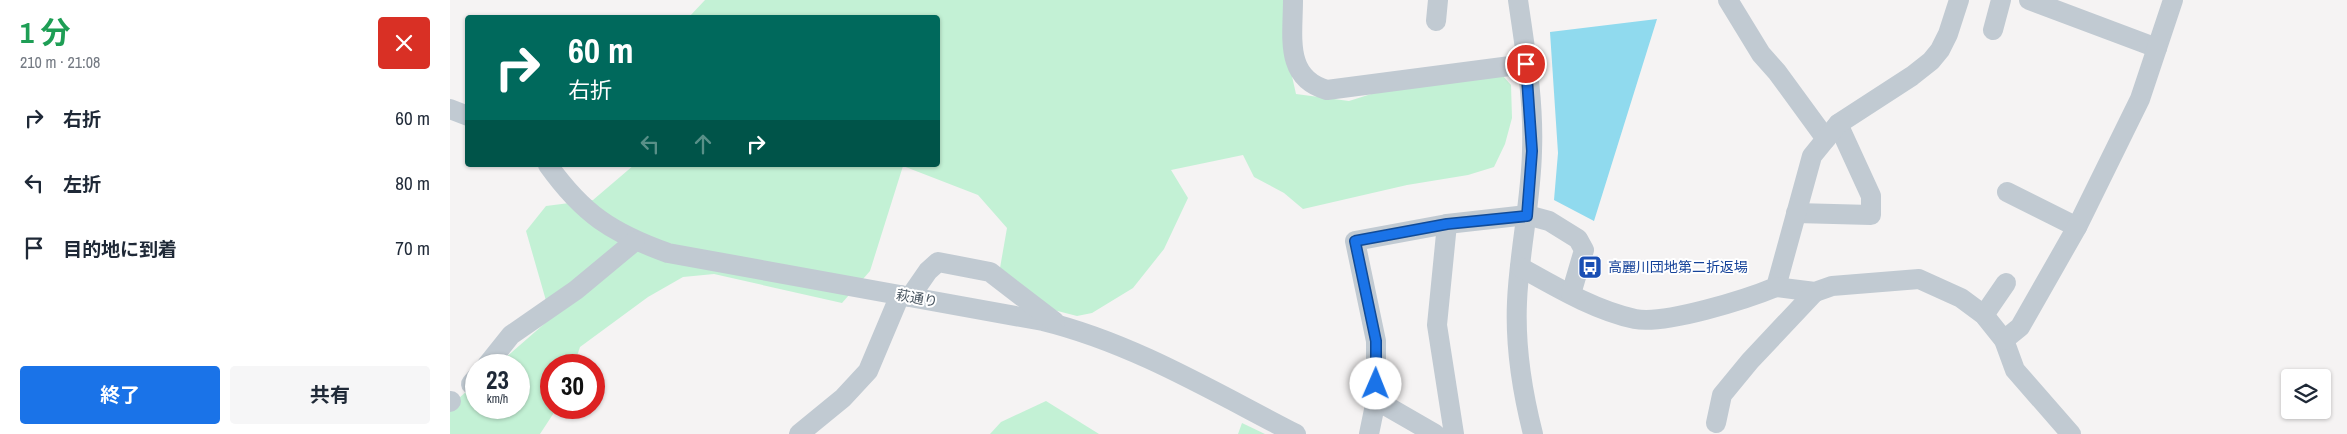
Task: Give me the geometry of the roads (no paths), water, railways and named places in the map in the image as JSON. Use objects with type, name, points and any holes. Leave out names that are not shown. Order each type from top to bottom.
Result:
[{"type":"street","points":[[1293,0],[1293,43],[1297,68],[1313,86],[1327,90],[1526,64]]},
{"type":"street","points":[[1436,21],[1438,0]]},
{"type":"street","points":[[1518,0],[1526,64],[1532,151],[1517,303],[1518,348],[1522,382],[1533,434]]},
{"type":"street","points":[[1728,0],[1761,54],[1832,131],[1871,196],[1871,215],[1796,212]]},
{"type":"street","points":[[1776,288],[1812,156],[1832,131],[1931,61],[1940,50],[1948,34],[1959,0]]},
{"type":"street","points":[[1993,30],[2001,0]]},
{"type":"street","points":[[2029,0],[2157,48]]},
{"type":"street","points":[[2004,340],[2020,326],[2077,227],[2140,99],[2174,0]]},
{"type":"street","points":[[450,109],[465,115]]},
{"type":"street","name":"萩通り","points":[[549,167],[568,192],[594,216],[635,241],[668,253],[1059,325],[1093,334],[1127,348],[1296,434]]},
{"type":"street","points":[[2008,192],[2077,227]]},
{"type":"street","points":[[1368,434],[1376,400],[1376,341],[1355,241],[1447,224],[1527,216],[1549,221],[1578,239],[1584,250],[1571,294]]},
{"type":"street","points":[[1447,224],[1437,326],[1454,434]]},
{"type":"street","points":[[496,354],[511,335],[576,290],[635,241]]},
{"type":"street","points":[[799,434],[843,398],[868,372],[905,296],[938,262],[990,272],[1059,325]]},
{"type":"street","points":[[1520,267],[1571,294],[1636,319],[1672,317],[1747,299],[1776,288],[1815,292],[1832,286],[1920,279],[1961,298],[1984,315],[2004,340],[2015,370],[2070,434]]},
{"type":"street","points":[[1984,315],[2006,283]]},
{"type":"street","points":[[1716,423],[1722,395],[1750,361],[1815,292]]},
{"type":"street","points":[[1376,400],[1435,434]]},
{"type":"water","points":[[1657,19],[1594,221],[1554,200],[1558,153],[1550,32]]},
{"type":"place","name":"高麗川団地第二折返場","points":[[1590,267]]}]
